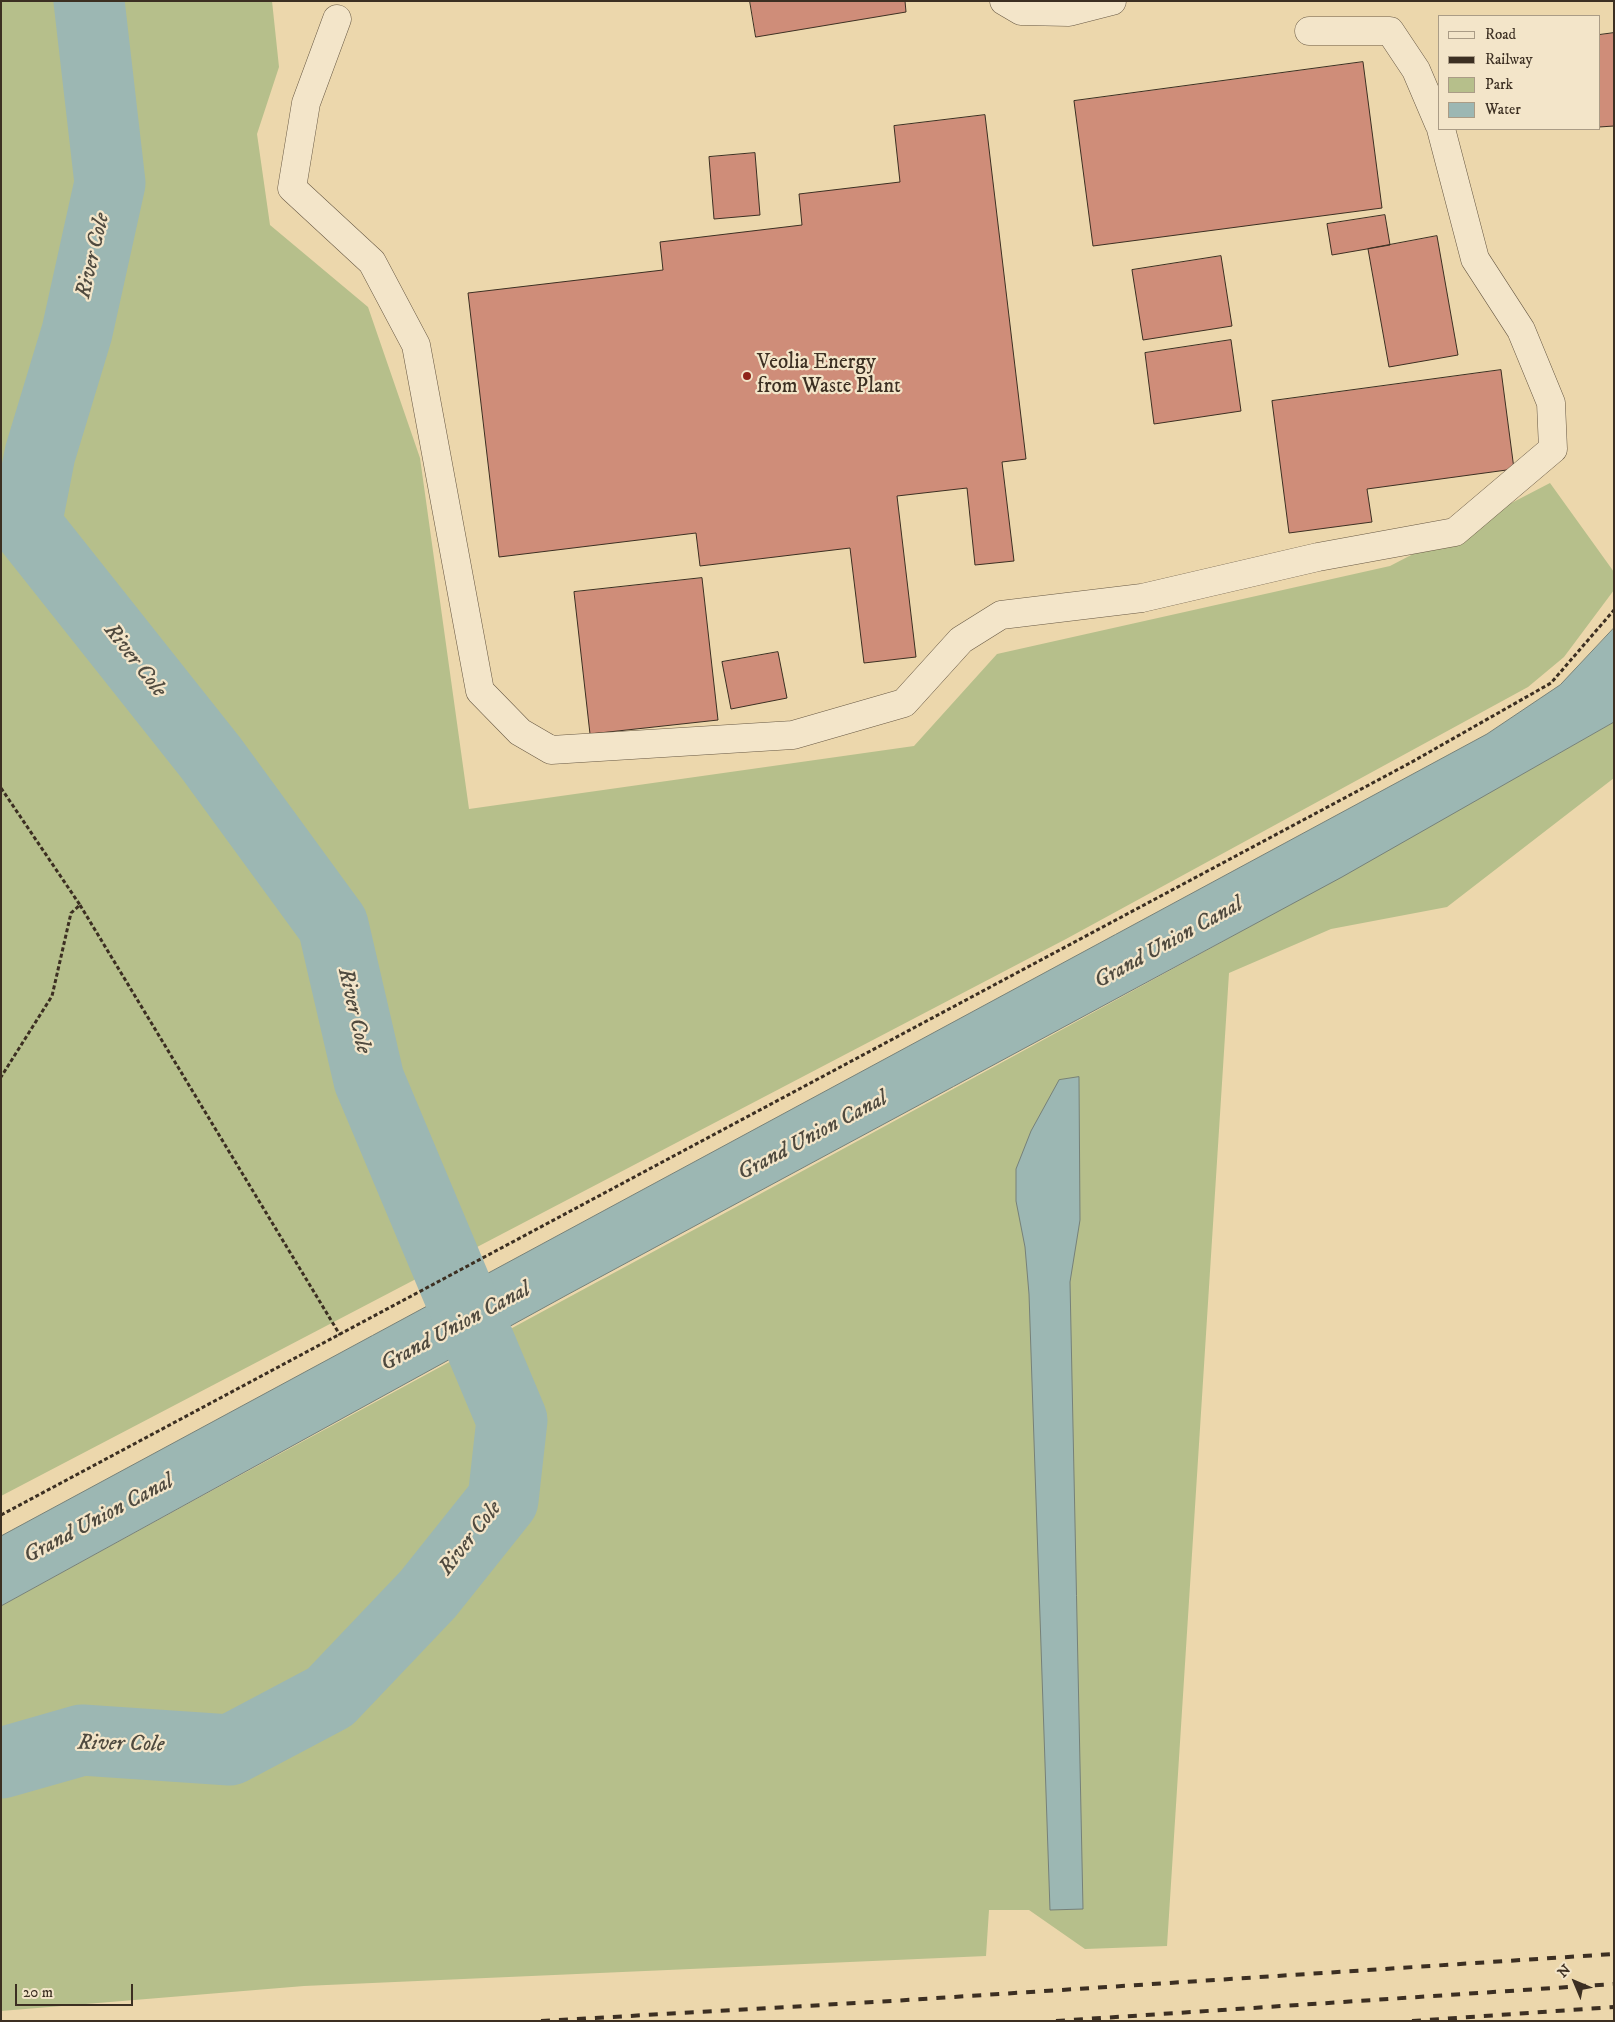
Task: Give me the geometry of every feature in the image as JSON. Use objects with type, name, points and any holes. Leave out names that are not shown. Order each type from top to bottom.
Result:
[{"type":"lane","points":[[1004,1],[1021,11],[1069,12],[1112,1]]},
{"type":"lane","points":[[337,19],[306,103],[292,188],[372,262],[416,345],[480,691],[520,732],[551,750],[792,734],[904,703],[961,640],[1001,615],[1142,598],[1318,557],[1455,532],[1553,449],[1551,403],[1521,330],[1475,259],[1441,130]]},
{"type":"lane","points":[[1309,31],[1390,32],[1416,70],[1438,122]]},
{"type":"path","points":[[1,1515],[340,1336],[1410,762],[1551,683],[1614,610]]},
{"type":"path","points":[[1,788],[80,905],[340,1336]]},
{"type":"path","points":[[1,1077],[52,996],[71,913],[80,905]]},
{"type":"green space","points":[[1,1],[272,1],[279,67],[257,134],[270,225],[368,307],[420,458],[469,809],[914,746],[997,654],[1390,566],[1550,483],[1614,572],[1614,590],[1564,657],[1528,687],[1066,939],[1,1496]]},
{"type":"green space","points":[[1614,722],[1614,778],[1447,907],[1331,929],[1229,973],[1167,1946],[1085,1949],[1029,1910],[989,1910],[986,1956],[304,1986],[1,2011],[1,1606],[1011,1058]]},
{"type":"water","name":"Grand Union Canal","points":[[1614,628],[1614,722],[1342,877],[565,1296],[1,1606],[1,1536],[1487,734],[1560,685]]},
{"type":"water","points":[[1079,1077],[1080,1220],[1070,1282],[1083,1909],[1050,1910],[1029,1294],[1025,1247],[1016,1201],[1016,1169],[1031,1131],[1059,1080]]},
{"type":"building","points":[[750,1],[905,1],[906,12],[756,37]]},
{"type":"building","points":[[1614,33],[1614,126],[1600,127],[1600,35]]},
{"type":"building","points":[[1363,62],[1382,208],[1093,246],[1074,101]]},
{"type":"building","name":"Veolia Energy from Waste Plant","points":[[985,115],[1026,459],[1002,462],[1014,561],[975,565],[967,488],[897,496],[916,657],[864,663],[850,548],[700,566],[696,533],[499,557],[468,293],[663,270],[660,242],[802,225],[799,194],[900,182],[894,126]]},
{"type":"building","points":[[755,153],[760,215],[714,219],[709,157]]},
{"type":"building","points":[[1385,215],[1390,245],[1332,255],[1327,224]]},
{"type":"building","points":[[1437,236],[1458,355],[1389,367],[1368,249]]},
{"type":"building","points":[[1221,256],[1232,326],[1143,340],[1132,270]]},
{"type":"building","points":[[1231,340],[1241,411],[1154,424],[1145,353]]},
{"type":"building","points":[[1501,370],[1514,469],[1367,489],[1372,522],[1289,533],[1272,401]]},
{"type":"building","points":[[702,578],[718,720],[590,734],[574,592]]},
{"type":"building","points":[[778,652],[787,698],[731,709],[722,662]]},
{"type":"waterway","name":"River Cole","points":[[1,1763],[82,1740],[230,1750],[330,1697],[428,1594],[503,1500],[512,1420],[369,1080],[333,925],[211,758],[26,525],[40,454],[77,332],[110,183],[89,1]]},
{"type":"railway","points":[[541,2021],[892,2001],[1614,1954]]},
{"type":"railway","points":[[1056,2021],[1614,1984]]},
{"type":"railway","points":[[1412,2021],[1614,2007]]},
{"type":"place","name":"Veolia Energy from Waste Plant","points":[[747,376]]}]
